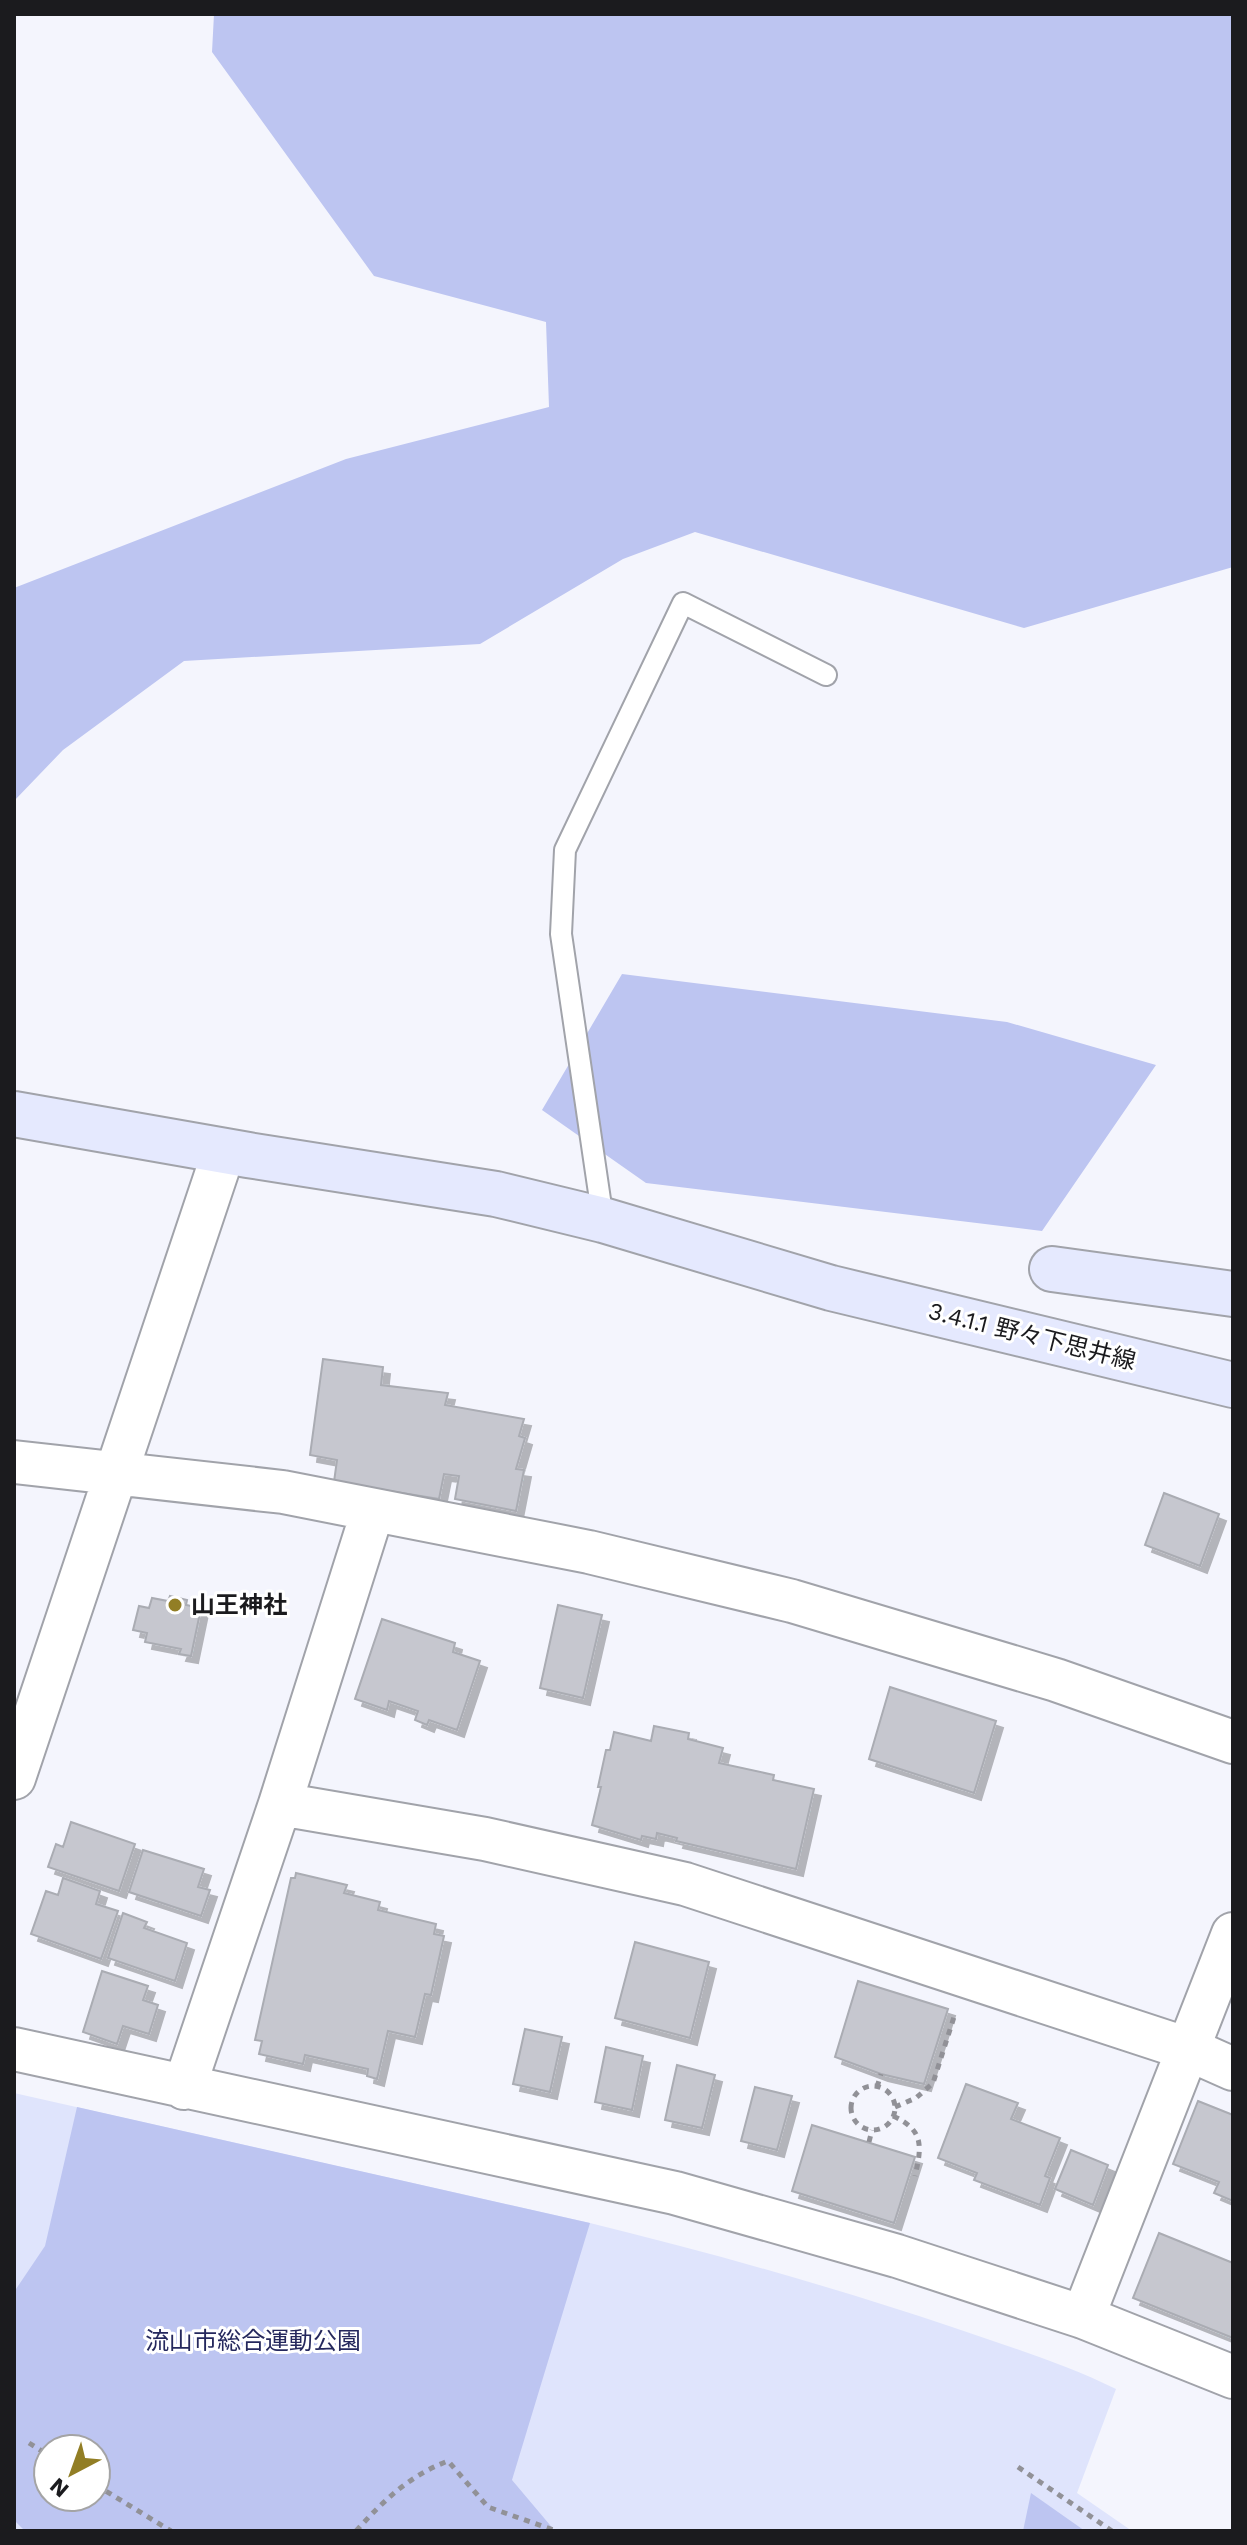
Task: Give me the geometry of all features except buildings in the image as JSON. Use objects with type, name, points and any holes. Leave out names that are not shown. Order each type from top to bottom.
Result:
[{"type":"street","name":"3.4.1.1 野々下思井線","points":[[14,1114],[496,1194],[603,1220],[831,1288],[1233,1385]]},
{"type":"street","points":[[14,1778],[224,1151]]},
{"type":"street","points":[[1052,1269],[1233,1294]]},
{"type":"street","points":[[14,1462],[283,1492],[589,1552],[792,1601],[1056,1680],[1233,1742]]},
{"type":"street","points":[[184,2088],[280,1804],[373,1510]]},
{"type":"street","points":[[280,1804],[485,1839],[685,1884],[1188,2049],[1233,2069]]},
{"type":"street","points":[[1083,2317],[1233,1934]]},
{"type":"street","points":[[14,2049],[675,2193],[897,2256],[1083,2317],[1233,2377]]},
{"type":"lane","points":[[603,1220],[561,934],[565,850],[683,603],[826,675]]},
{"type":"path","points":[[895,2107],[916,2098],[933,2083],[967,1976]]},
{"type":"path","points":[[877,2087],[881,2074]]},
{"type":"path","points":[[870,2086],[889,2094],[895,2107],[887,2125],[872,2130],[861,2126],[852,2107],[857,2093],[870,2086]]},
{"type":"path","points":[[893,2116],[910,2124],[920,2143],[921,2153],[915,2176]]},
{"type":"path","points":[[869,2142],[872,2130]]},
{"type":"path","points":[[356,2531],[382,2502],[422,2471],[448,2461],[488,2507],[555,2531]]},
{"type":"path","points":[[1018,2467],[1112,2531]]},
{"type":"path","points":[[112,2495],[171,2531]]},
{"type":"green space","points":[[214,14],[1233,14],[1233,567],[1024,628],[695,532],[623,559],[480,644],[184,661],[63,750],[14,801],[14,588],[346,459],[549,407],[546,322],[374,276],[212,52]]},
{"type":"green space","points":[[622,974],[1007,1022],[1156,1065],[1042,1231],[646,1183],[542,1110]]},
{"type":"green space","name":"流山市総合運動公園","points":[[14,2093],[636,2234],[862,2298],[1055,2363],[1116,2389],[1077,2493],[1132,2531],[14,2531]]},
{"type":"green space","points":[[77,2107],[590,2223],[512,2480],[555,2531],[25,2531],[14,2520],[14,2292],[45,2246]]},
{"type":"green space","points":[[1031,2493],[1085,2531],[1023,2531]]},
{"type":"place","name":"山王神社","points":[[175,1605]]}]
